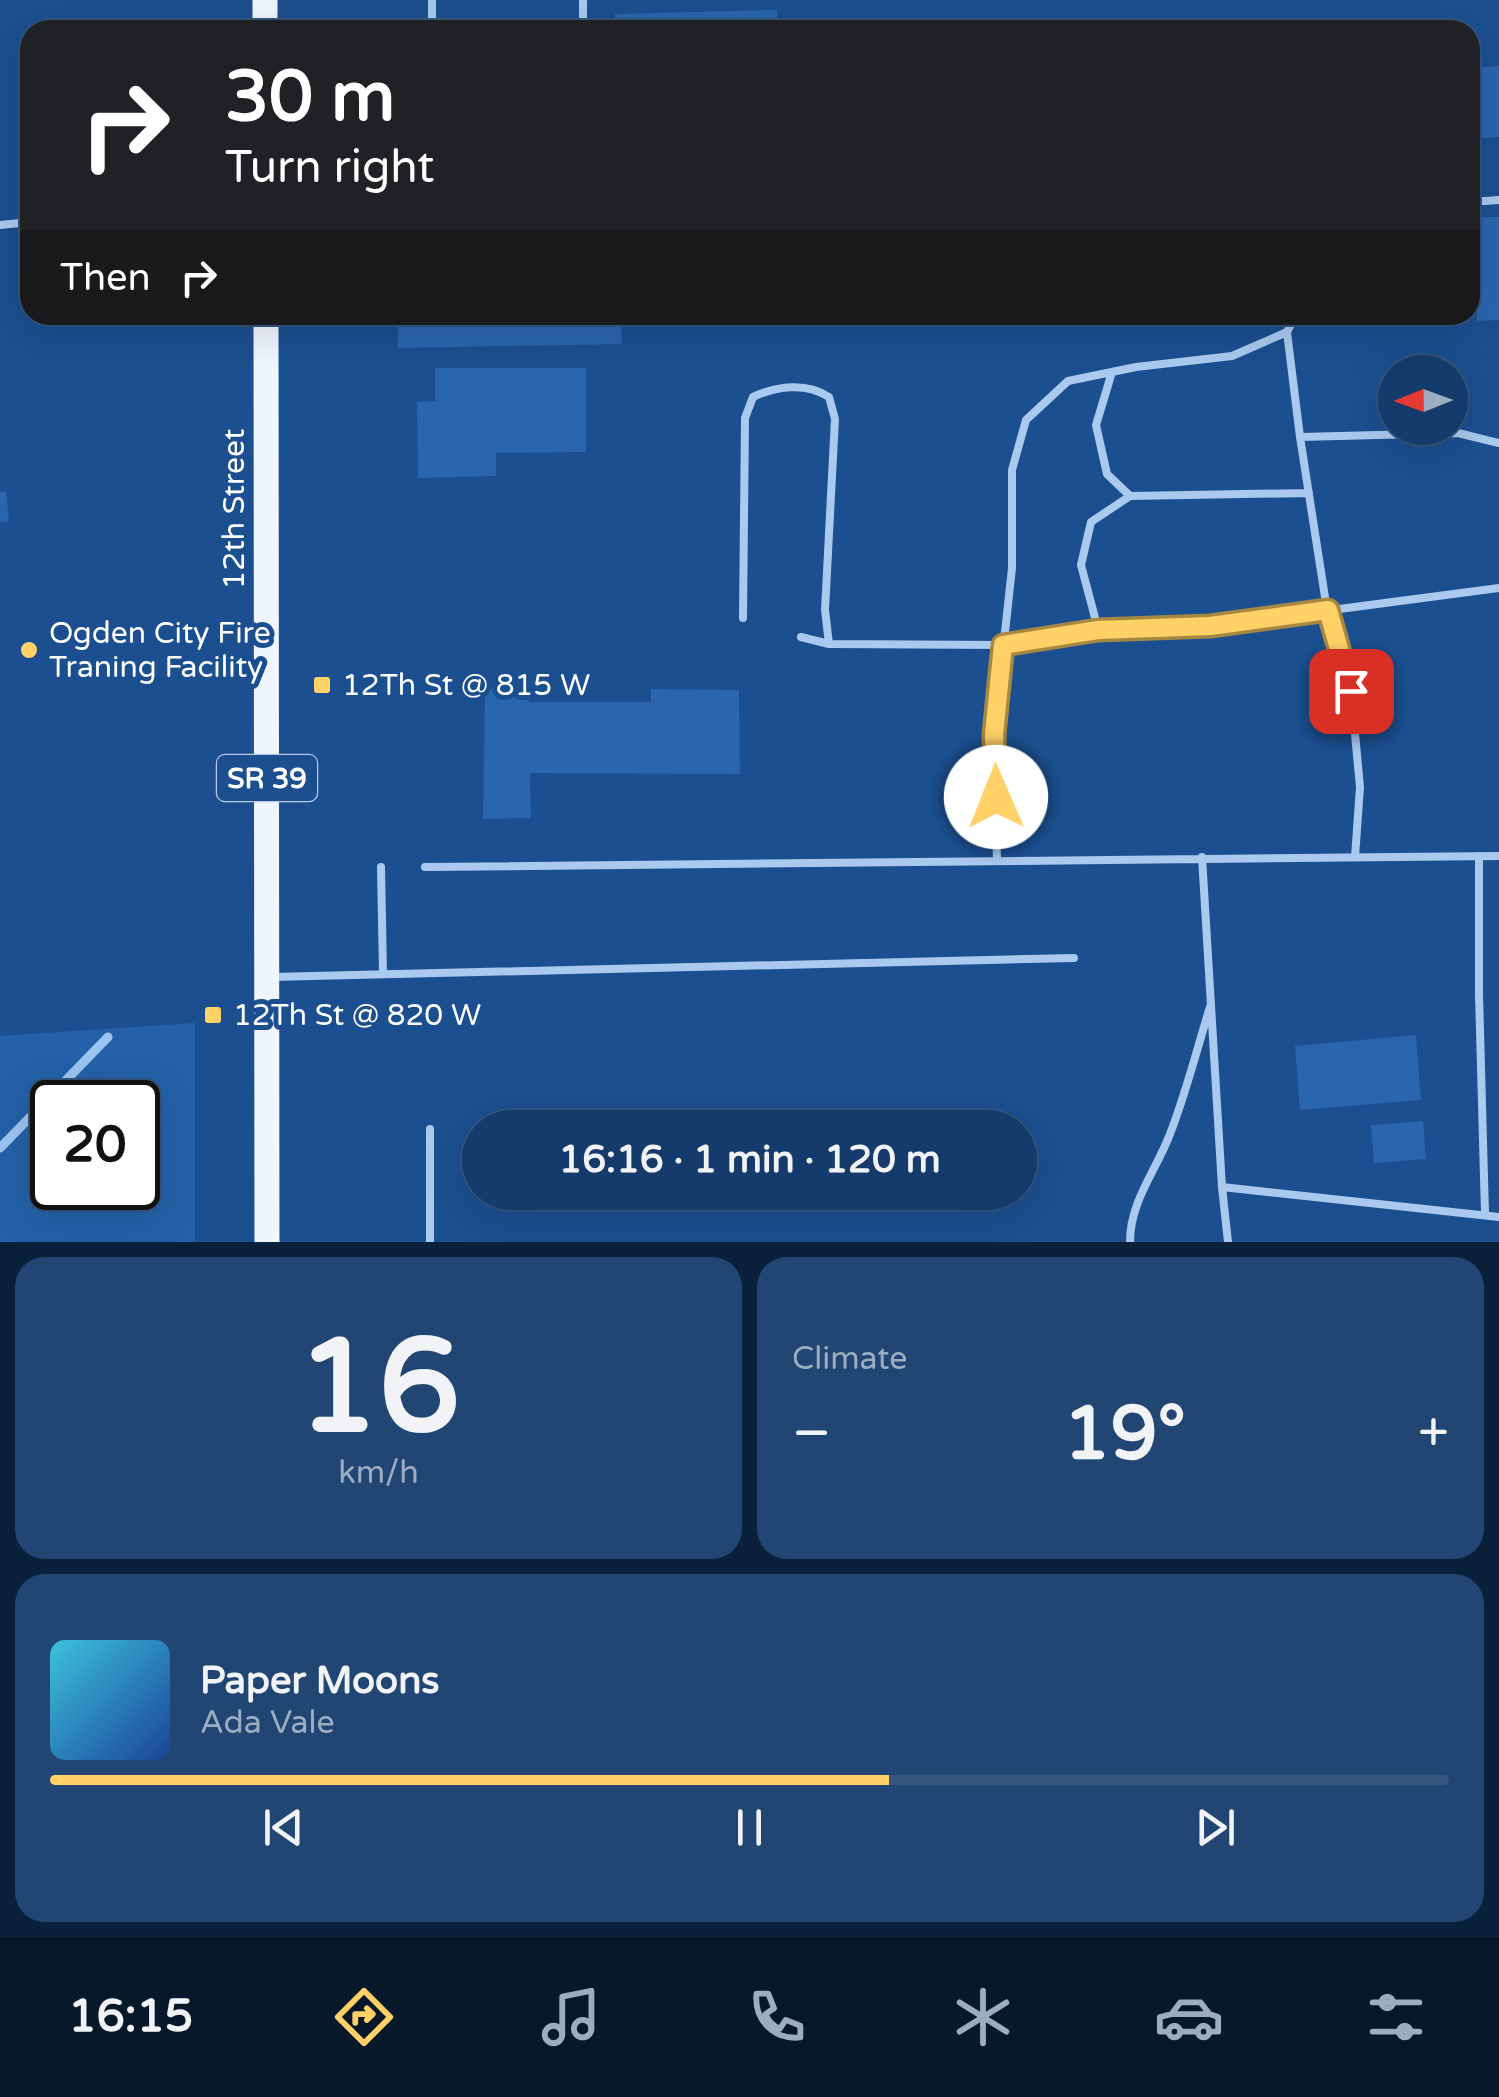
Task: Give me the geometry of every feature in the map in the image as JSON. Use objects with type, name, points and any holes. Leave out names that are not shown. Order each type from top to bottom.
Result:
[{"type":"main road","name":"12th Street","points":[[266,325],[267,1242]]},
{"type":"lane","points":[[997,860],[994,734],[1012,568],[1012,470],[1026,420],[1068,382],[1232,356],[1286,332],[1290,325]]},
{"type":"lane","points":[[1286,332],[1328,610],[1351,691],[1360,787],[1355,856]]},
{"type":"lane","points":[[1112,372],[1096,425],[1107,474],[1130,496]]},
{"type":"lane","points":[[743,618],[745,418],[753,397],[772,388],[815,388],[829,397],[835,419],[825,610],[830,644]]},
{"type":"lane","points":[[1300,437],[1458,433],[1499,442]]},
{"type":"lane","points":[[1098,630],[1081,566],[1090,522],[1130,496],[1309,493]]},
{"type":"lane","points":[[801,637],[830,644],[1003,645],[1098,630],[1210,626],[1499,588]]},
{"type":"lane","points":[[1479,856],[1485,1214]]},
{"type":"lane","points":[[425,867],[1499,856]]},
{"type":"lane","points":[[1202,857],[1228,1242]]},
{"type":"lane","points":[[381,868],[383,974]]},
{"type":"lane","points":[[266,978],[1074,958]]},
{"type":"lane","points":[[1130,1242],[1130,1227],[1141,1190],[1170,1136],[1211,1003]]},
{"type":"lane","points":[[430,1129],[430,1242]]},
{"type":"lane","points":[[1222,1188],[1499,1217]]},
{"type":"shaded area","points":[[195,1023],[195,1242],[0,1242],[0,1036]]},
{"type":"building","points":[[777,10],[777,20],[615,20],[615,14]]},
{"type":"building","points":[[1499,66],[1499,137],[1480,138],[1480,67]]},
{"type":"building","points":[[1480,217],[1499,217],[1499,320],[1480,321]]},
{"type":"building","points":[[398,325],[621,325],[622,344],[398,348]]},
{"type":"building","points":[[435,368],[586,368],[586,452],[496,453],[496,476],[418,478],[417,402],[435,401]]},
{"type":"building","points":[[6,491],[9,521],[0,522],[0,492]]},
{"type":"building","points":[[528,687],[529,702],[651,702],[651,689],[739,690],[740,774],[530,773],[531,818],[483,819],[485,688]]},
{"type":"building","points":[[1416,1035],[1421,1100],[1300,1110],[1295,1046]]},
{"type":"building","points":[[1423,1121],[1426,1159],[1374,1163],[1371,1125]]},
{"type":"waterway","points":[[0,1148],[108,1037]]},
{"type":"place","name":"Ogden City Fire Traning Facility","points":[[29,650]]},
{"type":"place","name":"12Th St @ 815 W","points":[[322,685]]},
{"type":"place","name":"12Th St @ 820 W","points":[[213,1015]]},
{"type":"route","points":[[996,797],[994,734],[1003,645],[1098,630],[1210,626],[1328,610],[1351,691]]}]
